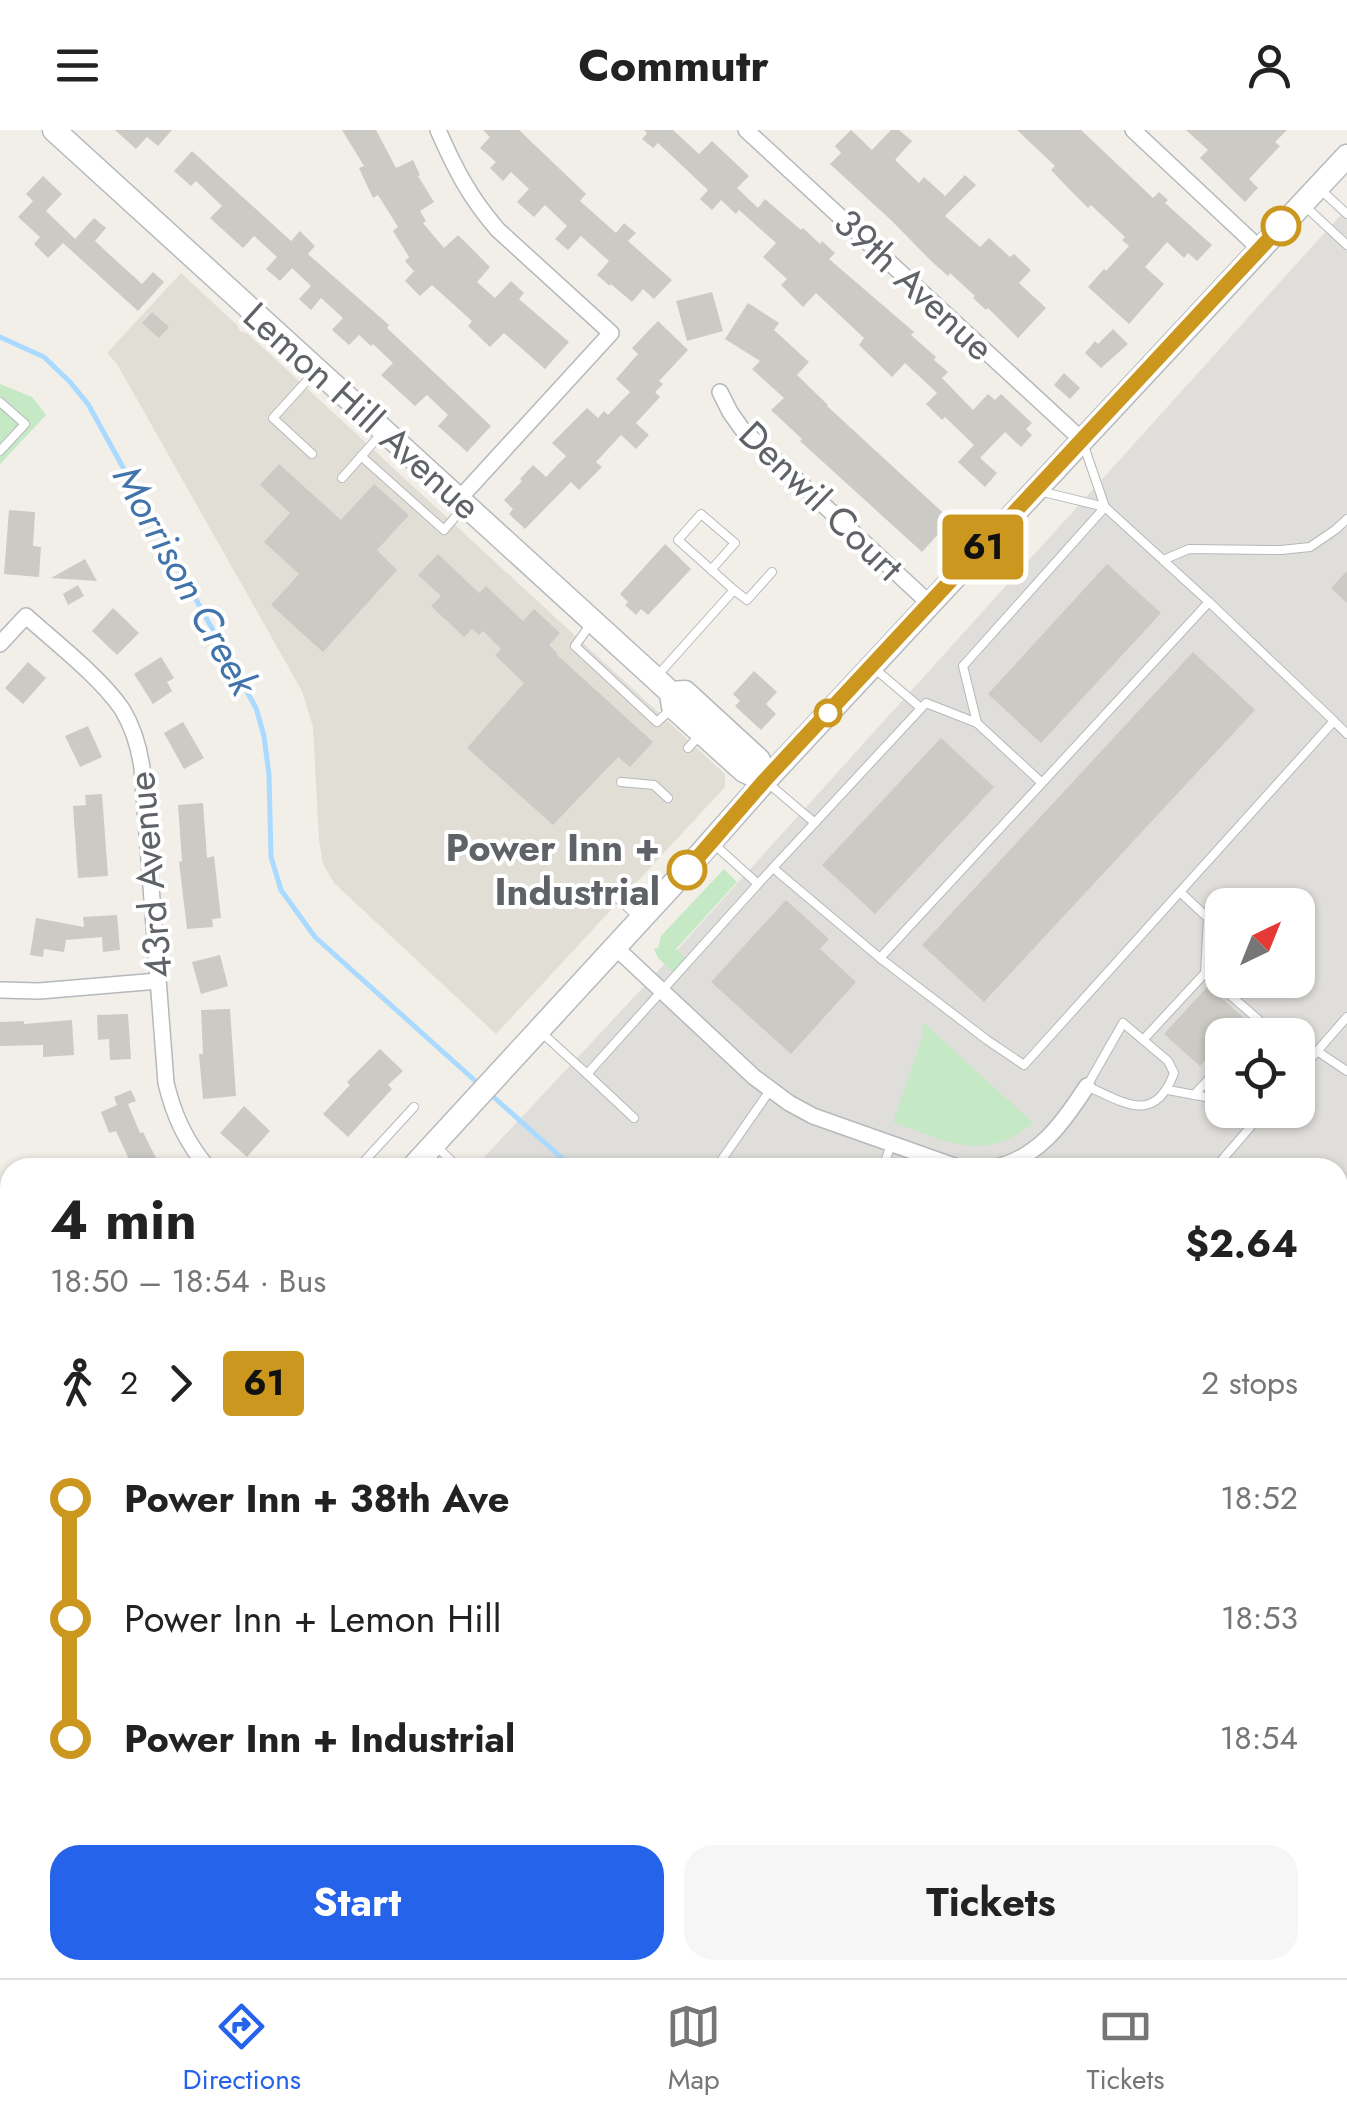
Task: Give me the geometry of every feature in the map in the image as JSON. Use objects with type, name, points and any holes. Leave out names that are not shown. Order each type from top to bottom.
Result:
[{"type":"main road","name":"Lemon Hill Avenue","points":[[54,130],[671,692],[759,760],[765,780]]},
{"type":"main road","points":[[421,1158],[765,780],[1347,156]]},
{"type":"main road","name":"Lemon Hill Avenue","points":[[671,692],[695,740],[765,780]]},
{"type":"street","points":[[438,130],[464,187],[498,230],[610,334],[462,502]]},
{"type":"street","name":"39th Avenue","points":[[746,130],[1082,440]]},
{"type":"street","points":[[1132,130],[1260,249]]},
{"type":"street","name":"Denwil Court","points":[[720,392],[742,429],[930,604]]},
{"type":"street","name":"43rd Avenue","points":[[0,644],[26,616],[108,692],[133,731],[142,768],[166,1083],[183,1134],[201,1158]]},
{"type":"street","points":[[615,948],[754,1076],[789,1103],[814,1116],[932,1158]]},
{"type":"street","points":[[0,990],[39,991],[158,981]]},
{"type":"street","points":[[1021,1158],[1041,1146],[1087,1086]]},
{"type":"lane","points":[[1310,195],[1347,214]]},
{"type":"lane","points":[[1310,195],[1347,245]]},
{"type":"lane","points":[[312,454],[272,418],[317,370]]},
{"type":"lane","points":[[0,402],[24,424],[0,451]]},
{"type":"lane","points":[[342,478],[384,430]]},
{"type":"lane","points":[[1082,440],[1106,507],[1347,734]]},
{"type":"lane","points":[[362,456],[444,530],[462,502]]},
{"type":"lane","points":[[1036,490],[1106,507]]},
{"type":"lane","points":[[977,723],[963,666],[1106,507]]},
{"type":"lane","points":[[712,570],[735,543],[701,514],[678,540],[734,590],[747,600],[772,572]]},
{"type":"lane","points":[[1163,560],[1189,549],[1310,547],[1347,519]]},
{"type":"lane","points":[[592,621],[576,646],[658,722],[671,692],[734,590]]},
{"type":"lane","points":[[880,958],[1210,602]]},
{"type":"lane","points":[[872,666],[921,708]]},
{"type":"lane","points":[[587,1074],[926,703],[977,723],[1042,782]]},
{"type":"lane","points":[[1334,721],[1347,722]]},
{"type":"lane","points":[[774,868],[880,958],[1024,1065],[1334,721]]},
{"type":"lane","points":[[765,780],[815,823]]},
{"type":"lane","points":[[621,782],[654,785],[668,798]]},
{"type":"lane","points":[[712,842],[758,884]]},
{"type":"lane","points":[[612,892],[641,919]]},
{"type":"lane","points":[[1180,892],[1205,915]]},
{"type":"lane","points":[[1143,1040],[1205,973]]},
{"type":"lane","points":[[1233,998],[1256,1018]]},
{"type":"lane","points":[[1315,1053],[1347,1016]]},
{"type":"lane","points":[[1123,1022],[1143,1040],[1168,1061],[1174,1073],[1168,1090],[1149,1104],[1134,1107],[1087,1086],[1123,1022]]},
{"type":"lane","points":[[538,1030],[634,1118]]},
{"type":"lane","points":[[1317,1051],[1347,1071]]},
{"type":"lane","points":[[1194,1095],[1205,1083]]},
{"type":"lane","points":[[723,1158],[771,1089]]},
{"type":"lane","points":[[1168,1090],[1205,1097]]},
{"type":"lane","points":[[367,1158],[414,1107]]},
{"type":"lane","points":[[1224,1158],[1249,1128]]},
{"type":"lane","points":[[434,1144],[449,1158]]},
{"type":"lane","points":[[887,1158],[892,1144]]},
{"type":"shaded area","points":[[1347,208],[1347,1158],[483,1158],[650,980]]},
{"type":"shaded area","points":[[181,273],[725,774],[725,787],[496,1034],[334,883],[323,864],[313,727],[302,691],[117,364],[107,353]]},
{"type":"green space","points":[[0,384],[32,397],[46,415],[0,464]]},
{"type":"green space","points":[[724,869],[737,882],[676,949],[686,959],[674,973],[654,949],[658,948],[661,936]]},
{"type":"green space","points":[[923,1022],[1033,1123],[1015,1136],[981,1146],[947,1141],[893,1122],[923,1035]]},
{"type":"building","points":[[115,130],[172,130],[158,146],[147,137],[136,149]]},
{"type":"building","points":[[342,130],[376,130],[396,168],[413,160],[434,202],[420,211],[426,221],[423,223],[444,248],[458,235],[490,267],[477,282],[495,298],[511,281],[524,293],[519,299],[569,342],[545,369],[504,333],[490,347],[468,326],[472,321],[432,285],[420,296],[405,281],[414,271],[405,261],[409,257],[393,231],[398,227],[378,195],[373,198],[359,168],[364,166]]},
{"type":"building","points":[[483,130],[519,130],[586,194],[580,201],[616,233],[624,223],[636,233],[628,241],[672,280],[654,299],[643,289],[632,302],[610,286],[597,275],[609,261],[581,236],[568,250],[555,239],[567,226],[545,205],[534,217],[517,202],[529,189],[511,172],[503,181],[490,168],[496,162],[480,148],[490,137]]},
{"type":"building","points":[[644,130],[673,130],[699,154],[712,141],[749,176],[737,188],[758,208],[765,199],[835,253],[829,259],[914,332],[911,335],[948,372],[942,378],[973,410],[988,394],[995,400],[1001,394],[1032,423],[1026,429],[1032,435],[1021,447],[1005,432],[980,458],[997,473],[985,487],[958,462],[974,445],[926,404],[937,393],[905,363],[892,377],[859,345],[864,338],[816,293],[803,307],[781,285],[787,279],[763,257],[776,243],[739,210],[736,214],[721,200],[712,210],[700,199],[708,190],[658,143],[653,148],[642,139],[647,133]]},
{"type":"building","points":[[851,130],[872,150],[891,130],[899,130],[912,141],[895,160],[919,183],[924,177],[945,196],[965,175],[976,185],[945,216],[980,247],[989,238],[1031,270],[1019,283],[1046,308],[1018,338],[830,164],[841,153],[835,146]]},
{"type":"building","points":[[1017,130],[1081,130],[1153,198],[1159,192],[1168,200],[1165,203],[1212,245],[1197,261],[1188,253],[1184,258],[1167,242],[1145,267],[1164,284],[1129,324],[1088,287],[1129,246],[1122,240],[1125,237],[1091,205],[1088,208],[1051,170],[1055,166]]},
{"type":"building","points":[[1186,130],[1287,130],[1275,142],[1280,146],[1249,179],[1258,188],[1245,202],[1200,158],[1208,150]]},
{"type":"building","points":[[192,151],[291,241],[300,231],[315,246],[308,254],[389,325],[387,328],[491,426],[467,452],[438,426],[448,415],[427,395],[415,406],[381,375],[393,363],[373,344],[359,335],[349,345],[332,330],[343,318],[321,298],[311,310],[299,299],[311,286],[292,268],[280,281],[266,269],[277,257],[254,236],[243,248],[210,218],[222,206],[196,181],[191,186],[174,171]]},
{"type":"building","points":[[43,176],[62,194],[46,211],[75,239],[94,218],[106,228],[95,241],[111,256],[142,284],[153,272],[164,282],[138,311],[63,243],[48,258],[34,244],[40,237],[18,217],[33,201],[26,194]]},
{"type":"building","points":[[712,292],[723,331],[687,341],[676,301]]},
{"type":"building","points":[[748,303],[779,323],[774,330],[809,362],[797,375],[951,520],[922,552],[771,410],[784,398],[752,369],[760,361],[725,339]]},
{"type":"building","points":[[152,312],[169,327],[159,338],[142,323]]},
{"type":"building","points":[[658,321],[688,350],[659,381],[663,384],[655,392],[660,397],[636,423],[649,435],[636,449],[621,435],[596,462],[602,467],[579,490],[571,482],[525,529],[509,514],[513,509],[504,500],[533,465],[546,477],[566,456],[552,443],[587,408],[598,418],[604,411],[608,415],[630,392],[616,379],[638,354],[632,348]]},
{"type":"building","points":[[1113,329],[1128,344],[1101,368],[1085,353]]},
{"type":"building","points":[[1064,373],[1080,388],[1070,399],[1054,385]]},
{"type":"building","points":[[279,464],[341,520],[374,484],[409,515],[377,550],[397,570],[323,652],[271,605],[299,574],[264,542],[290,513],[260,485]]},
{"type":"building","points":[[9,510],[35,512],[33,546],[41,547],[39,577],[4,574]]},
{"type":"building","points":[[665,544],[691,569],[648,615],[641,609],[636,615],[620,594]]},
{"type":"building","points":[[438,554],[479,593],[486,586],[523,621],[534,609],[560,633],[549,645],[556,654],[653,742],[630,767],[618,757],[553,825],[467,748],[524,683],[495,655],[501,649],[483,631],[479,635],[472,629],[464,637],[431,606],[441,596],[418,575]]},
{"type":"building","points":[[85,559],[97,581],[51,578]]},
{"type":"building","points":[[1107,564],[1161,613],[1041,743],[988,694]]},
{"type":"building","points":[[1347,571],[1347,603],[1331,588]]},
{"type":"building","points":[[78,585],[84,596],[68,605],[63,594]]},
{"type":"building","points":[[113,608],[139,633],[117,655],[92,631]]},
{"type":"building","points":[[1193,652],[1255,710],[984,1002],[922,945]]},
{"type":"building","points":[[161,657],[174,678],[167,682],[172,691],[153,704],[134,674]]},
{"type":"building","points":[[28,662],[46,678],[23,704],[5,688]]},
{"type":"building","points":[[754,671],[777,692],[766,704],[776,714],[761,730],[735,706],[740,701],[733,694]]},
{"type":"building","points":[[183,722],[204,758],[184,769],[164,733]]},
{"type":"building","points":[[88,726],[102,757],[80,767],[65,736]]},
{"type":"building","points":[[941,738],[994,787],[875,914],[822,865]]},
{"type":"building","points":[[102,794],[108,876],[78,878],[73,806],[86,805],[85,795]]},
{"type":"building","points":[[203,803],[207,858],[214,856],[221,918],[212,919],[213,927],[187,929],[179,862],[182,861],[178,805]]},
{"type":"building","points":[[786,900],[829,939],[820,949],[856,982],[791,1054],[711,982]]},
{"type":"building","points":[[117,915],[120,950],[103,952],[102,937],[66,940],[64,952],[44,949],[43,957],[30,955],[36,918],[84,927],[83,917]]},
{"type":"building","points":[[220,955],[228,986],[201,994],[192,962]]},
{"type":"building","points":[[1205,989],[1205,998],[1222,998],[1244,1018],[1205,1018],[1205,1060],[1200,1066],[1164,1034]]},
{"type":"building","points":[[230,1009],[236,1096],[203,1099],[201,1010]]},
{"type":"building","points":[[128,1014],[131,1059],[110,1060],[109,1039],[98,1040],[97,1015]]},
{"type":"building","points":[[72,1020],[74,1055],[43,1057],[43,1045],[0,1046],[0,1022]]},
{"type":"building","points":[[380,1049],[403,1071],[388,1085],[392,1089],[348,1137],[323,1114],[350,1085],[347,1082]]},
{"type":"building","points":[[131,1090],[136,1101],[128,1104],[156,1158],[128,1158],[116,1131],[109,1133],[101,1112],[117,1105],[114,1097]]},
{"type":"building","points":[[244,1106],[270,1131],[247,1157],[220,1133]]},
{"type":"waterway","name":"Morrison Creek","points":[[0,337],[44,357],[88,404],[256,708],[269,775],[271,857],[281,890],[315,937],[481,1086]]},
{"type":"waterway","name":"Morrison Creek","points":[[489,1093],[562,1158]]},
{"type":"bus line","name":"61","points":[[687,870],[765,780],[1281,226]]},
{"type":"place","name":"Power Inn + Industrial","points":[[687,870]]}]
